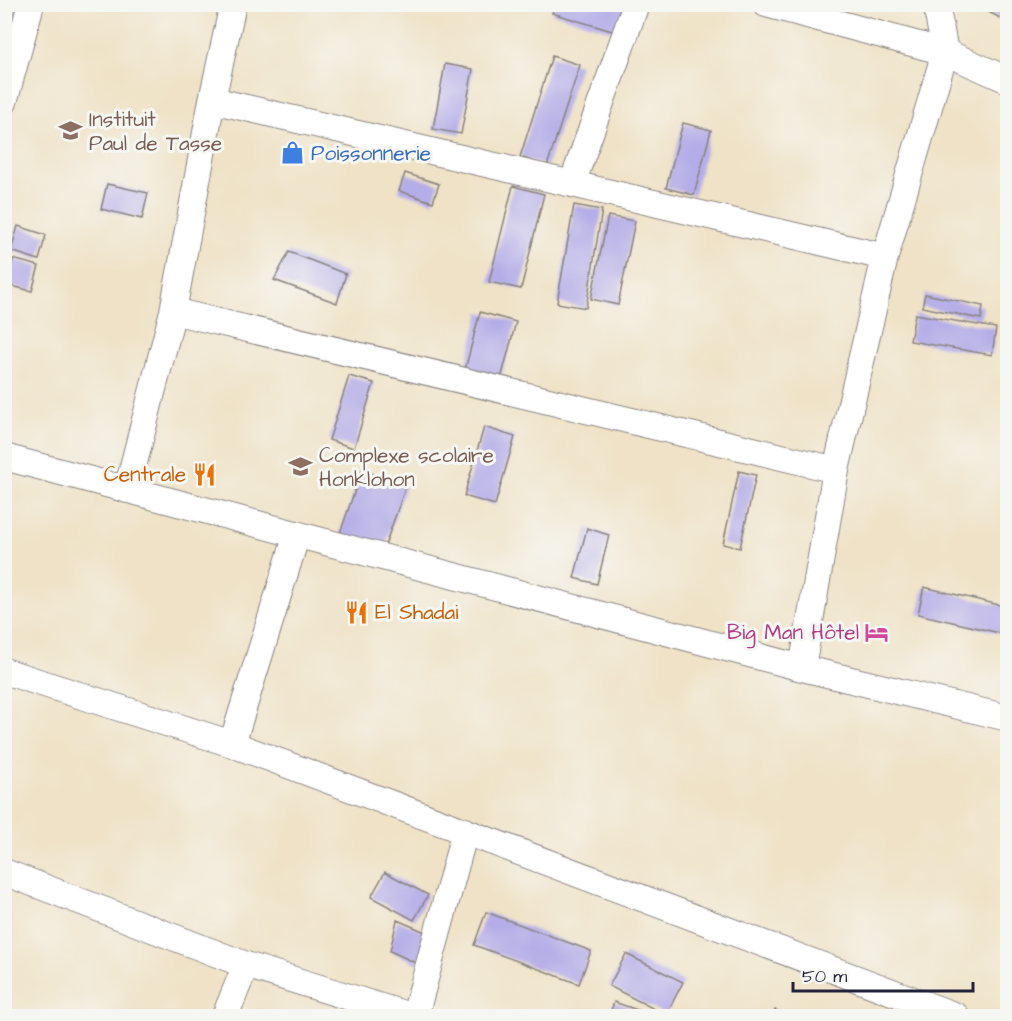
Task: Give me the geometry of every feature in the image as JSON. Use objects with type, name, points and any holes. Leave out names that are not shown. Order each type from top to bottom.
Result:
[{"type":"street","points":[[4,102],[31,4]]},
{"type":"street","points":[[127,490],[173,312],[232,4]]},
{"type":"street","points":[[572,184],[636,4]]},
{"type":"street","points":[[766,4],[945,52],[1008,80]]},
{"type":"street","points":[[802,668],[836,470],[885,257],[945,52],[936,4]]},
{"type":"street","points":[[212,100],[885,257]]},
{"type":"street","points":[[173,312],[836,470]]},
{"type":"street","points":[[4,457],[802,668],[1008,718]]},
{"type":"street","points":[[232,744],[297,534]]},
{"type":"street","points":[[4,671],[232,744],[956,1017]]},
{"type":"street","points":[[415,1017],[465,831]]},
{"type":"street","points":[[4,872],[246,964],[410,1017]]},
{"type":"street","points":[[225,1017],[246,964]]},
{"type":"building","points":[[4,4],[21,4],[15,24],[4,21]]},
{"type":"building","points":[[555,4],[631,4],[622,34],[552,13]]},
{"type":"building","points":[[973,4],[1008,4],[1008,22]]},
{"type":"building","points":[[552,56],[580,65],[547,166],[520,157]]},
{"type":"building","points":[[445,64],[473,69],[461,134],[433,129]]},
{"type":"building","points":[[4,101],[13,104],[5,129],[4,129]]},
{"type":"building","points":[[683,123],[711,130],[694,195],[666,188]]},
{"type":"building","points":[[405,173],[439,184],[433,202],[399,191]]},
{"type":"building","points":[[107,184],[148,193],[142,219],[101,209]]},
{"type":"building","points":[[513,186],[544,194],[521,289],[489,282]]},
{"type":"building","points":[[574,205],[602,210],[586,308],[557,303]]},
{"type":"building","points":[[608,216],[635,221],[618,305],[591,299]]},
{"type":"building","points":[[18,226],[46,235],[39,260],[11,251]]},
{"type":"building","points":[[289,252],[346,274],[337,303],[274,280]]},
{"type":"building","points":[[13,259],[39,266],[32,291],[7,285]]},
{"type":"building","points":[[925,294],[983,306],[981,319],[922,307]]},
{"type":"building","points":[[480,312],[516,322],[501,379],[465,370]]},
{"type":"building","points":[[915,314],[996,328],[992,355],[910,341]]},
{"type":"building","points":[[349,376],[374,383],[354,448],[329,440]]},
{"type":"building","points":[[484,427],[515,437],[495,505],[464,496]]},
{"type":"building","points":[[362,470],[406,486],[383,551],[339,536]]},
{"type":"building","points":[[739,471],[756,475],[740,548],[723,544]]},
{"type":"building","points":[[587,528],[609,535],[597,584],[574,578]]},
{"type":"building","points":[[924,587],[1008,607],[1008,635],[918,614]]},
{"type":"building","points":[[385,872],[428,895],[414,920],[371,897]]},
{"type":"building","points":[[486,912],[591,951],[579,984],[474,945]]},
{"type":"building","points":[[397,920],[430,934],[418,964],[390,951]]},
{"type":"building","points":[[626,954],[683,982],[666,1015],[609,986]]},
{"type":"building","points":[[614,1002],[655,1016],[609,1016]]},
{"type":"building","points":[[775,1010],[792,1016],[773,1016]]},
{"type":"place","name":"Instituit Paul de Tasse","points":[[71,131]]},
{"type":"place","name":"Poissonnerie","points":[[293,153]]},
{"type":"place","name":"Complexe scolaire Honklohon","points":[[301,467]]},
{"type":"place","name":"Centrale","points":[[204,474]]},
{"type":"place","name":"El Shadai","points":[[357,612]]},
{"type":"place","name":"Big Man Hôtel","points":[[877,632]]}]
